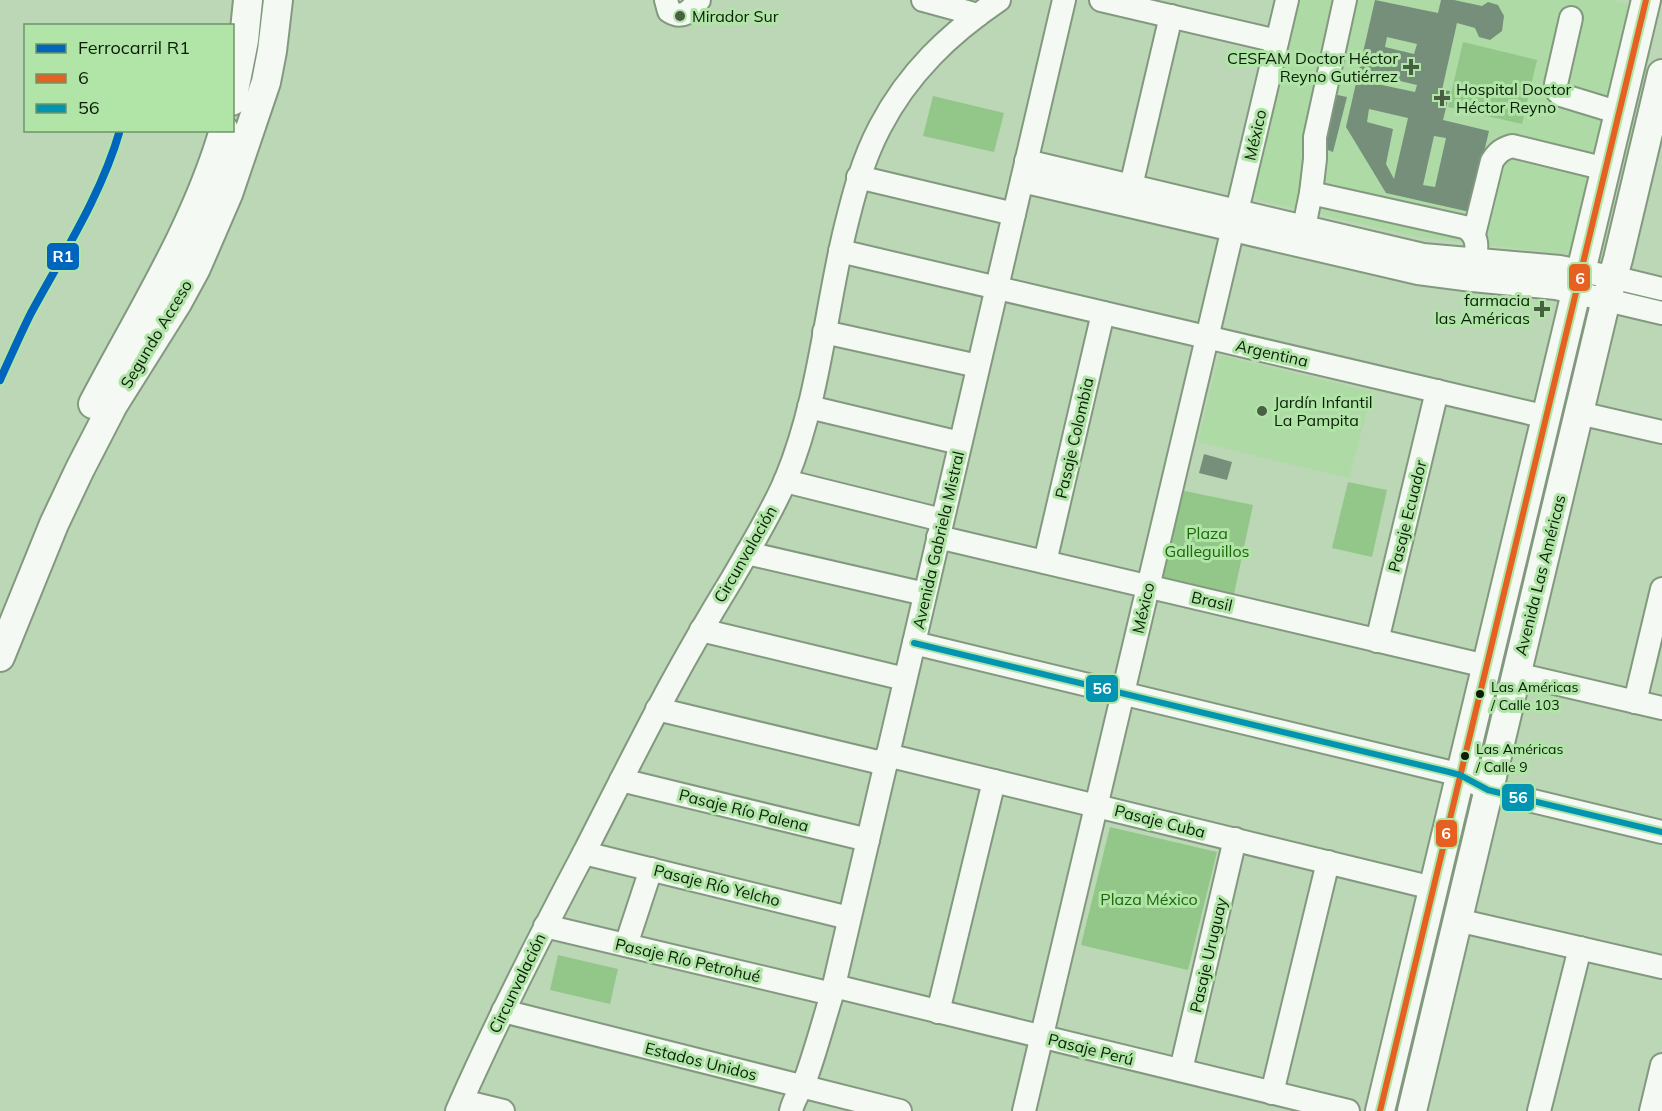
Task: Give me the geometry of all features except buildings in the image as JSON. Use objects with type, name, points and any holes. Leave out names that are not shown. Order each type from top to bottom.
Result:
[{"type":"main road","points":[[234,91],[244,40],[248,0]]},
{"type":"main road","name":"Segundo Acceso","points":[[0,657],[42,552],[80,469],[113,405],[177,303],[196,268],[225,203],[266,81],[278,0]]},
{"type":"main road","name":"Avenida Las Américas","points":[[1380,1111],[1647,3]]},
{"type":"main road","name":"Avenida Las Américas","points":[[1412,1111],[1609,288],[1656,130],[1662,75]]},
{"type":"main road","name":"Segundo Acceso","points":[[0,607],[59,471],[191,220],[206,186],[223,132]]},
{"type":"street","points":[[666,0],[669,11],[675,15],[683,15],[690,11],[699,0]]},
{"type":"street","points":[[922,0],[978,15]]},
{"type":"street","name":"Circunvalación","points":[[460,1106],[545,926],[657,709],[774,506],[785,481],[809,407],[840,251],[858,177],[867,153],[906,84],[939,46],[999,0]]},
{"type":"street","name":"Avenida Gabriela Mistral","points":[[791,1111],[803,1086],[833,990],[1064,0]]},
{"type":"street","points":[[1101,0],[1277,41]]},
{"type":"street","name":"México","points":[[1024,1111],[1287,0]]},
{"type":"street","points":[[1304,227],[1315,159],[1314,137],[1345,0]]},
{"type":"street","points":[[1131,186],[1171,16]]},
{"type":"street","points":[[1571,18],[1556,84],[1557,91],[1561,95],[1620,113]]},
{"type":"street","points":[[1473,270],[1477,243],[1474,234],[1492,161],[1497,152],[1512,146],[1606,169]]},
{"type":"street","points":[[1024,171],[1131,186],[1234,220],[1418,273],[1543,265],[1580,281],[1609,288],[1662,312]]},
{"type":"street","points":[[1024,171],[1234,220],[1304,227],[1423,255],[1473,270]]},
{"type":"street","points":[[858,177],[1014,214]]},
{"type":"street","points":[[1311,193],[1464,227],[1474,234]]},
{"type":"street","name":"Argentina","points":[[840,251],[1547,417]]},
{"type":"street","points":[[1609,288],[1662,289]]},
{"type":"street","name":"Pasaje Colombia","points":[[1045,562],[1103,313]]},
{"type":"street","points":[[824,332],[978,366]]},
{"type":"street","name":"Pasaje Ecuador","points":[[1377,640],[1437,391]]},
{"type":"street","points":[[809,407],[960,443]]},
{"type":"street","points":[[1579,413],[1662,432]]},
{"type":"street","name":"Brasil","points":[[785,481],[1045,562],[1486,666]]},
{"type":"street","points":[[747,553],[925,594]]},
{"type":"street","points":[[1635,702],[1662,589]]},
{"type":"street","points":[[701,630],[905,679]]},
{"type":"street","points":[[914,643],[1460,775],[1488,790],[1662,832]]},
{"type":"street","points":[[1516,674],[1662,708]]},
{"type":"street","name":"Pasaje Cuba","points":[[657,709],[887,760],[994,781],[1433,888]]},
{"type":"street","name":"Pasaje Río Palena","points":[[621,780],[868,840]]},
{"type":"street","points":[[938,1012],[994,781]]},
{"type":"street","name":"Pasaje Uruguay","points":[[1181,1070],[1235,839]]},
{"type":"street","name":"Pasaje Río Yelcho","points":[[584,853],[849,918]]},
{"type":"street","points":[[1272,1093],[1328,862]]},
{"type":"street","points":[[626,945],[651,869]]},
{"type":"street","points":[[1457,920],[1662,967]]},
{"type":"street","name":"Pasaje Río Petrohué","points":[[545,926],[833,990]]},
{"type":"street","points":[[1539,1111],[1580,948]]},
{"type":"street","name":"Pasaje Perú","points":[[833,990],[938,1012],[1348,1111]]},
{"type":"street","name":"Estados Unidos","points":[[503,1011],[900,1111]]},
{"type":"street","points":[[1651,1111],[1662,1065]]},
{"type":"street","points":[[460,1106],[503,1111]]},
{"type":"shaded area","name":"Hospital Doctor Héctor Reyno","points":[[1296,0],[1610,0],[1631,5],[1573,255],[1419,237],[1258,200],[1254,192]]},
{"type":"shaded area","name":"Jardín Infantil La Pampita","points":[[1219,355],[1372,392],[1349,478],[1198,442]]},
{"type":"green space","points":[[1463,42],[1537,60],[1522,124],[1448,107]]},
{"type":"green space","points":[[933,96],[1004,113],[994,152],[923,136]]},
{"type":"green space","points":[[1348,482],[1387,490],[1372,557],[1332,548]]},
{"type":"green space","name":"Plaza Galleguillos","points":[[1180,490],[1253,505],[1234,594],[1161,579]]},
{"type":"green space","name":"Plaza México","points":[[1110,827],[1217,852],[1188,970],[1081,945]]},
{"type":"green space","points":[[558,955],[618,969],[610,1004],[550,990]]},
{"type":"rail line","name":"R1","points":[[0,380],[31,313],[92,201],[119,132]]},
{"type":"transit line","name":"6","points":[[1380,1111],[1646,0]]},
{"type":"transit line","name":"56","points":[[914,643],[1449,772],[1460,775],[1488,790],[1662,832]]},
{"type":"place","name":"Mirador Sur","points":[[680,16]]},
{"type":"place","name":"CESFAM Doctor Héctor Reyno Gutiérrez","points":[[1411,67]]},
{"type":"place","name":"Hospital Doctor Héctor Reyno","points":[[1442,98]]},
{"type":"place","name":"farmacia las Américas","points":[[1542,309]]},
{"type":"place","name":"Jardín Infantil La Pampita","points":[[1262,411]]},
{"type":"place","name":"Las Américas / Calle 103","points":[[1480,694]]},
{"type":"place","name":"Las Américas / Calle 9","points":[[1465,756]]}]
